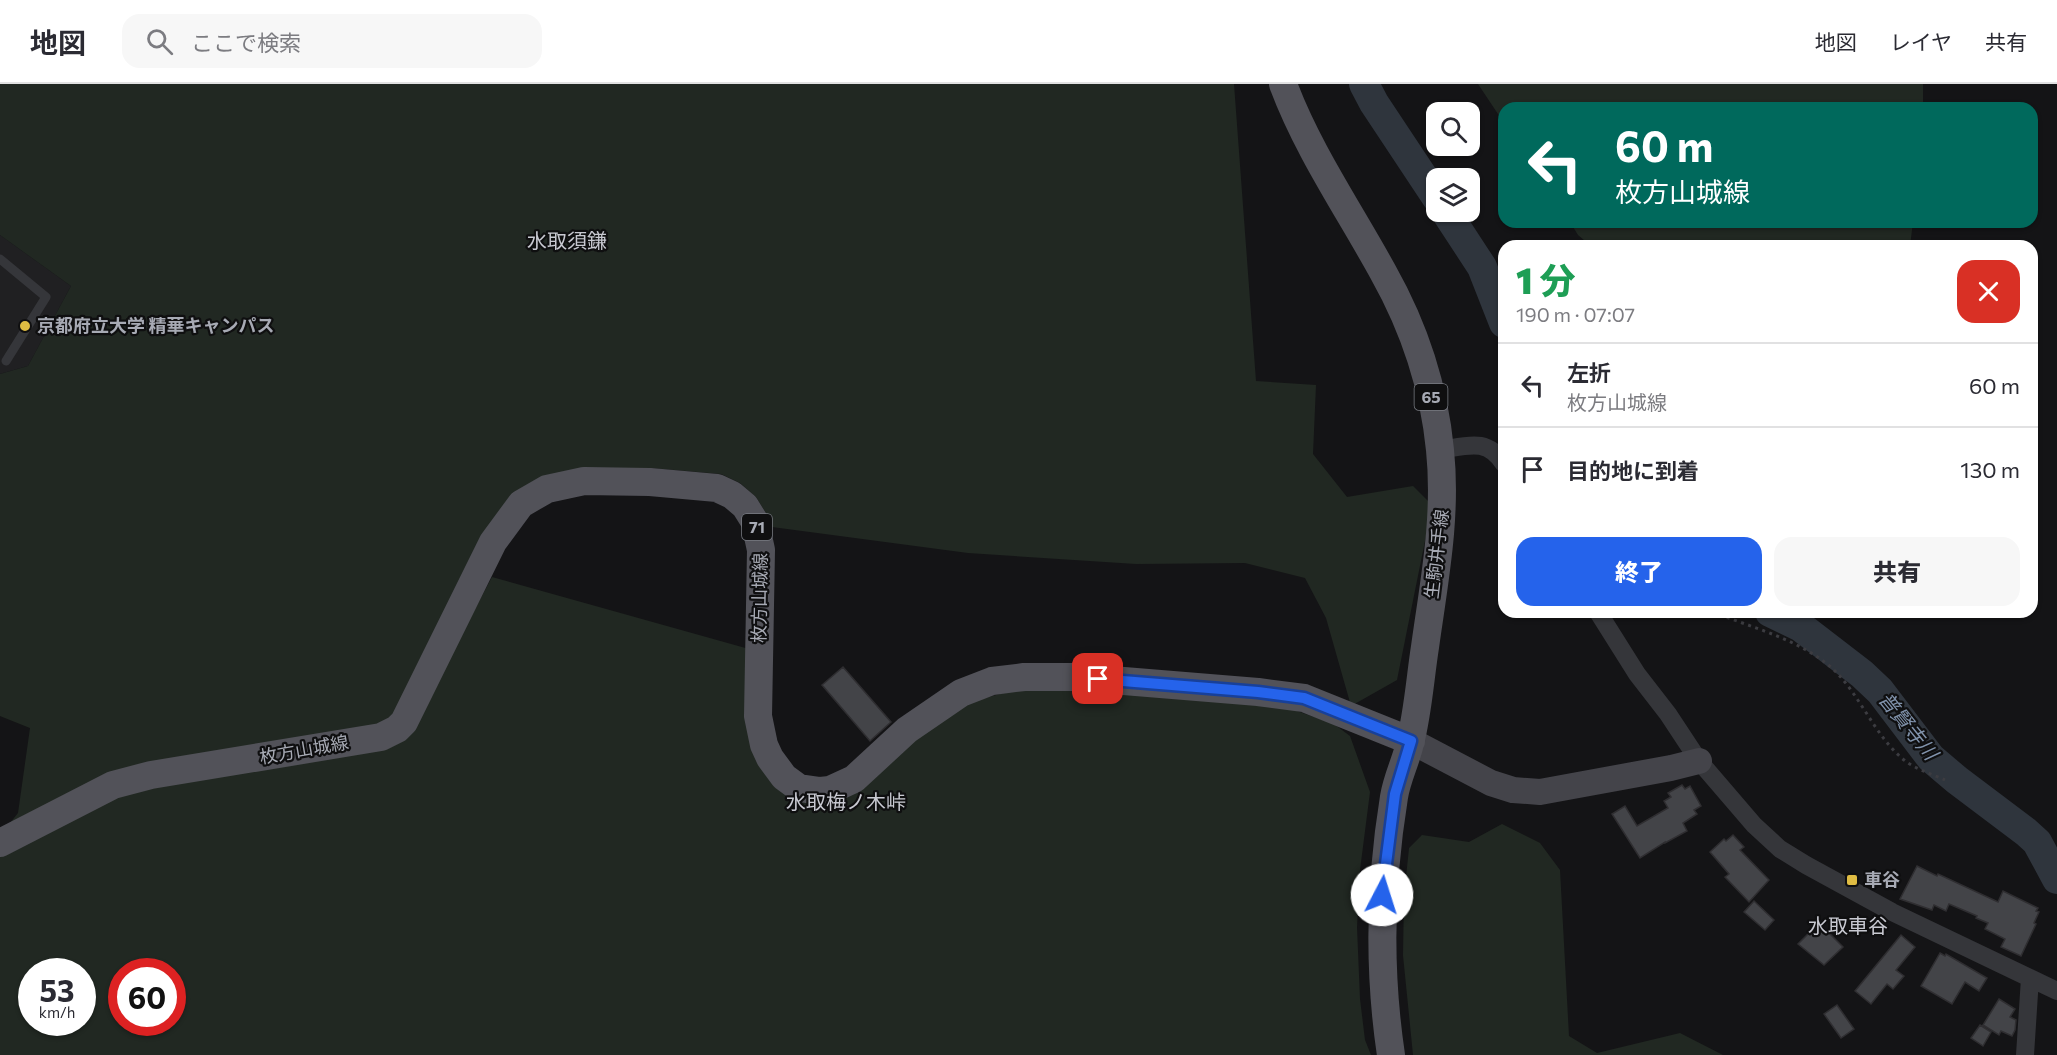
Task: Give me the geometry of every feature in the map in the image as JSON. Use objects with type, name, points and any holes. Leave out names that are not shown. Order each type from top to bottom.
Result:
[{"type":"main road","name":"生駒井手線","points":[[1283,84],[1303,133],[1384,274],[1410,330],[1430,388],[1440,450],[1443,498],[1441,536],[1411,741],[1395,794],[1382,895],[1382,956],[1391,1055]]},
{"type":"main road","name":"枚方山城線","points":[[0,843],[113,785],[151,775],[390,734],[404,722],[493,542],[521,504],[547,489],[584,481],[650,482],[717,488],[739,500],[751,514],[758,531],[761,550],[759,731],[777,769],[783,777],[799,788],[820,791],[842,785],[866,770],[908,730],[961,693],[984,684],[1024,677],[1075,677],[1304,698],[1411,741]]},
{"type":"street","points":[[1440,450],[1475,445],[1484,446],[1498,455]]},
{"type":"street","points":[[1602,618],[1637,674],[1699,760],[1754,825],[1780,849],[1892,912],[2057,991]]},
{"type":"street","points":[[1411,741],[1491,783],[1513,790],[1540,792],[1671,768],[1699,760]]},
{"type":"street","points":[[2025,1055],[2030,978]]},
{"type":"lane","points":[[0,259],[46,297],[6,361]]},
{"type":"path","points":[[1727,618],[1813,654],[1833,669],[1851,689],[1888,746],[1906,762],[1945,780]]},
{"type":"shaded area","points":[[0,84],[1234,84],[1256,381],[1316,385],[1313,454],[1347,497],[1413,486],[1429,502],[1428,526],[1397,680],[1351,706],[1326,618],[1305,578],[1245,563],[1136,564],[968,553],[772,527],[756,497],[740,483],[721,474],[651,468],[544,478],[391,721],[10,823],[18,813],[30,728],[0,716],[0,374],[28,366],[71,286],[0,235]]},
{"type":"shaded area","points":[[1478,84],[1923,84],[1923,102],[1498,102],[1498,114]]},
{"type":"shaded area","points":[[1574,228],[1912,228],[1911,240],[1584,240]]},
{"type":"shaded area","name":"京都府立大学 精華キャンパス","points":[[0,235],[71,286],[28,366],[0,374]]},
{"type":"shaded area","points":[[492,577],[749,649],[795,798],[914,738],[967,703],[1025,687],[1256,702],[1297,711],[1334,724],[1350,736],[1370,792],[1360,870],[1357,927],[1360,999],[1365,1040],[1371,1055],[0,1055],[0,852],[117,794],[413,726]]},
{"type":"shaded area","points":[[1502,824],[1540,843],[1560,870],[1569,1036],[1597,1053],[1680,1033],[1723,1055],[1413,1055],[1403,955],[1404,897],[1409,848],[1422,835],[1469,842]]},
{"type":"building","points":[[843,667],[891,722],[870,741],[822,685]]},
{"type":"building","points":[[1682,785],[1685,789],[1690,786],[1701,806],[1694,810],[1697,814],[1683,823],[1687,831],[1640,858],[1612,814],[1625,806],[1637,826],[1668,808],[1664,801],[1671,797],[1668,793]]},
{"type":"building","points":[[1733,835],[1744,847],[1740,850],[1769,880],[1749,902],[1725,877],[1729,874],[1710,852],[1724,839],[1726,841]]},
{"type":"building","points":[[1917,866],[1998,902],[2003,891],[2038,908],[2036,911],[2039,912],[2034,923],[2036,924],[2021,956],[2001,947],[2005,939],[1985,929],[1988,923],[1976,918],[1977,916],[1949,904],[1946,911],[1934,905],[1932,910],[1900,899]]},
{"type":"building","points":[[1754,901],[1774,920],[1765,930],[1744,912]]},
{"type":"building","points":[[1819,923],[1843,947],[1824,965],[1798,944]]},
{"type":"building","points":[[1901,935],[1915,947],[1896,970],[1904,976],[1893,989],[1887,984],[1871,1004],[1855,991]]},
{"type":"building","points":[[1940,953],[1945,956],[1946,954],[1987,978],[1979,991],[1965,982],[1952,1004],[1921,986]]},
{"type":"building","points":[[1999,999],[2015,1009],[2010,1017],[2016,1020],[2012,1036],[2001,1031],[1999,1035],[1983,1025]]},
{"type":"building","points":[[1837,1005],[1854,1029],[1841,1038],[1824,1014]]},
{"type":"building","points":[[1980,1025],[1991,1032],[1983,1046],[1971,1038]]},
{"type":"waterway","name":"普賢寺川","points":[[1364,84],[1426,181]]},
{"type":"waterway","name":"普賢寺川","points":[[1453,222],[1482,267],[1498,308]]},
{"type":"waterway","name":"普賢寺川","points":[[1782,618],[1801,627],[1862,674],[1880,691],[1931,758],[2037,842],[2057,879]]},
{"type":"place","name":"京都府立大学 精華キャンパス","points":[[25,326]]},
{"type":"place","name":"車谷","points":[[1852,880]]},
{"type":"district","name":"水取須鎌","points":[[567,241]]},
{"type":"district","name":"水取梅ノ木峠","points":[[846,802]]},
{"type":"district","name":"水取車谷","points":[[1848,926]]},
{"type":"route","points":[[1098,679],[1304,698],[1411,741],[1395,794],[1382,895]]}]
